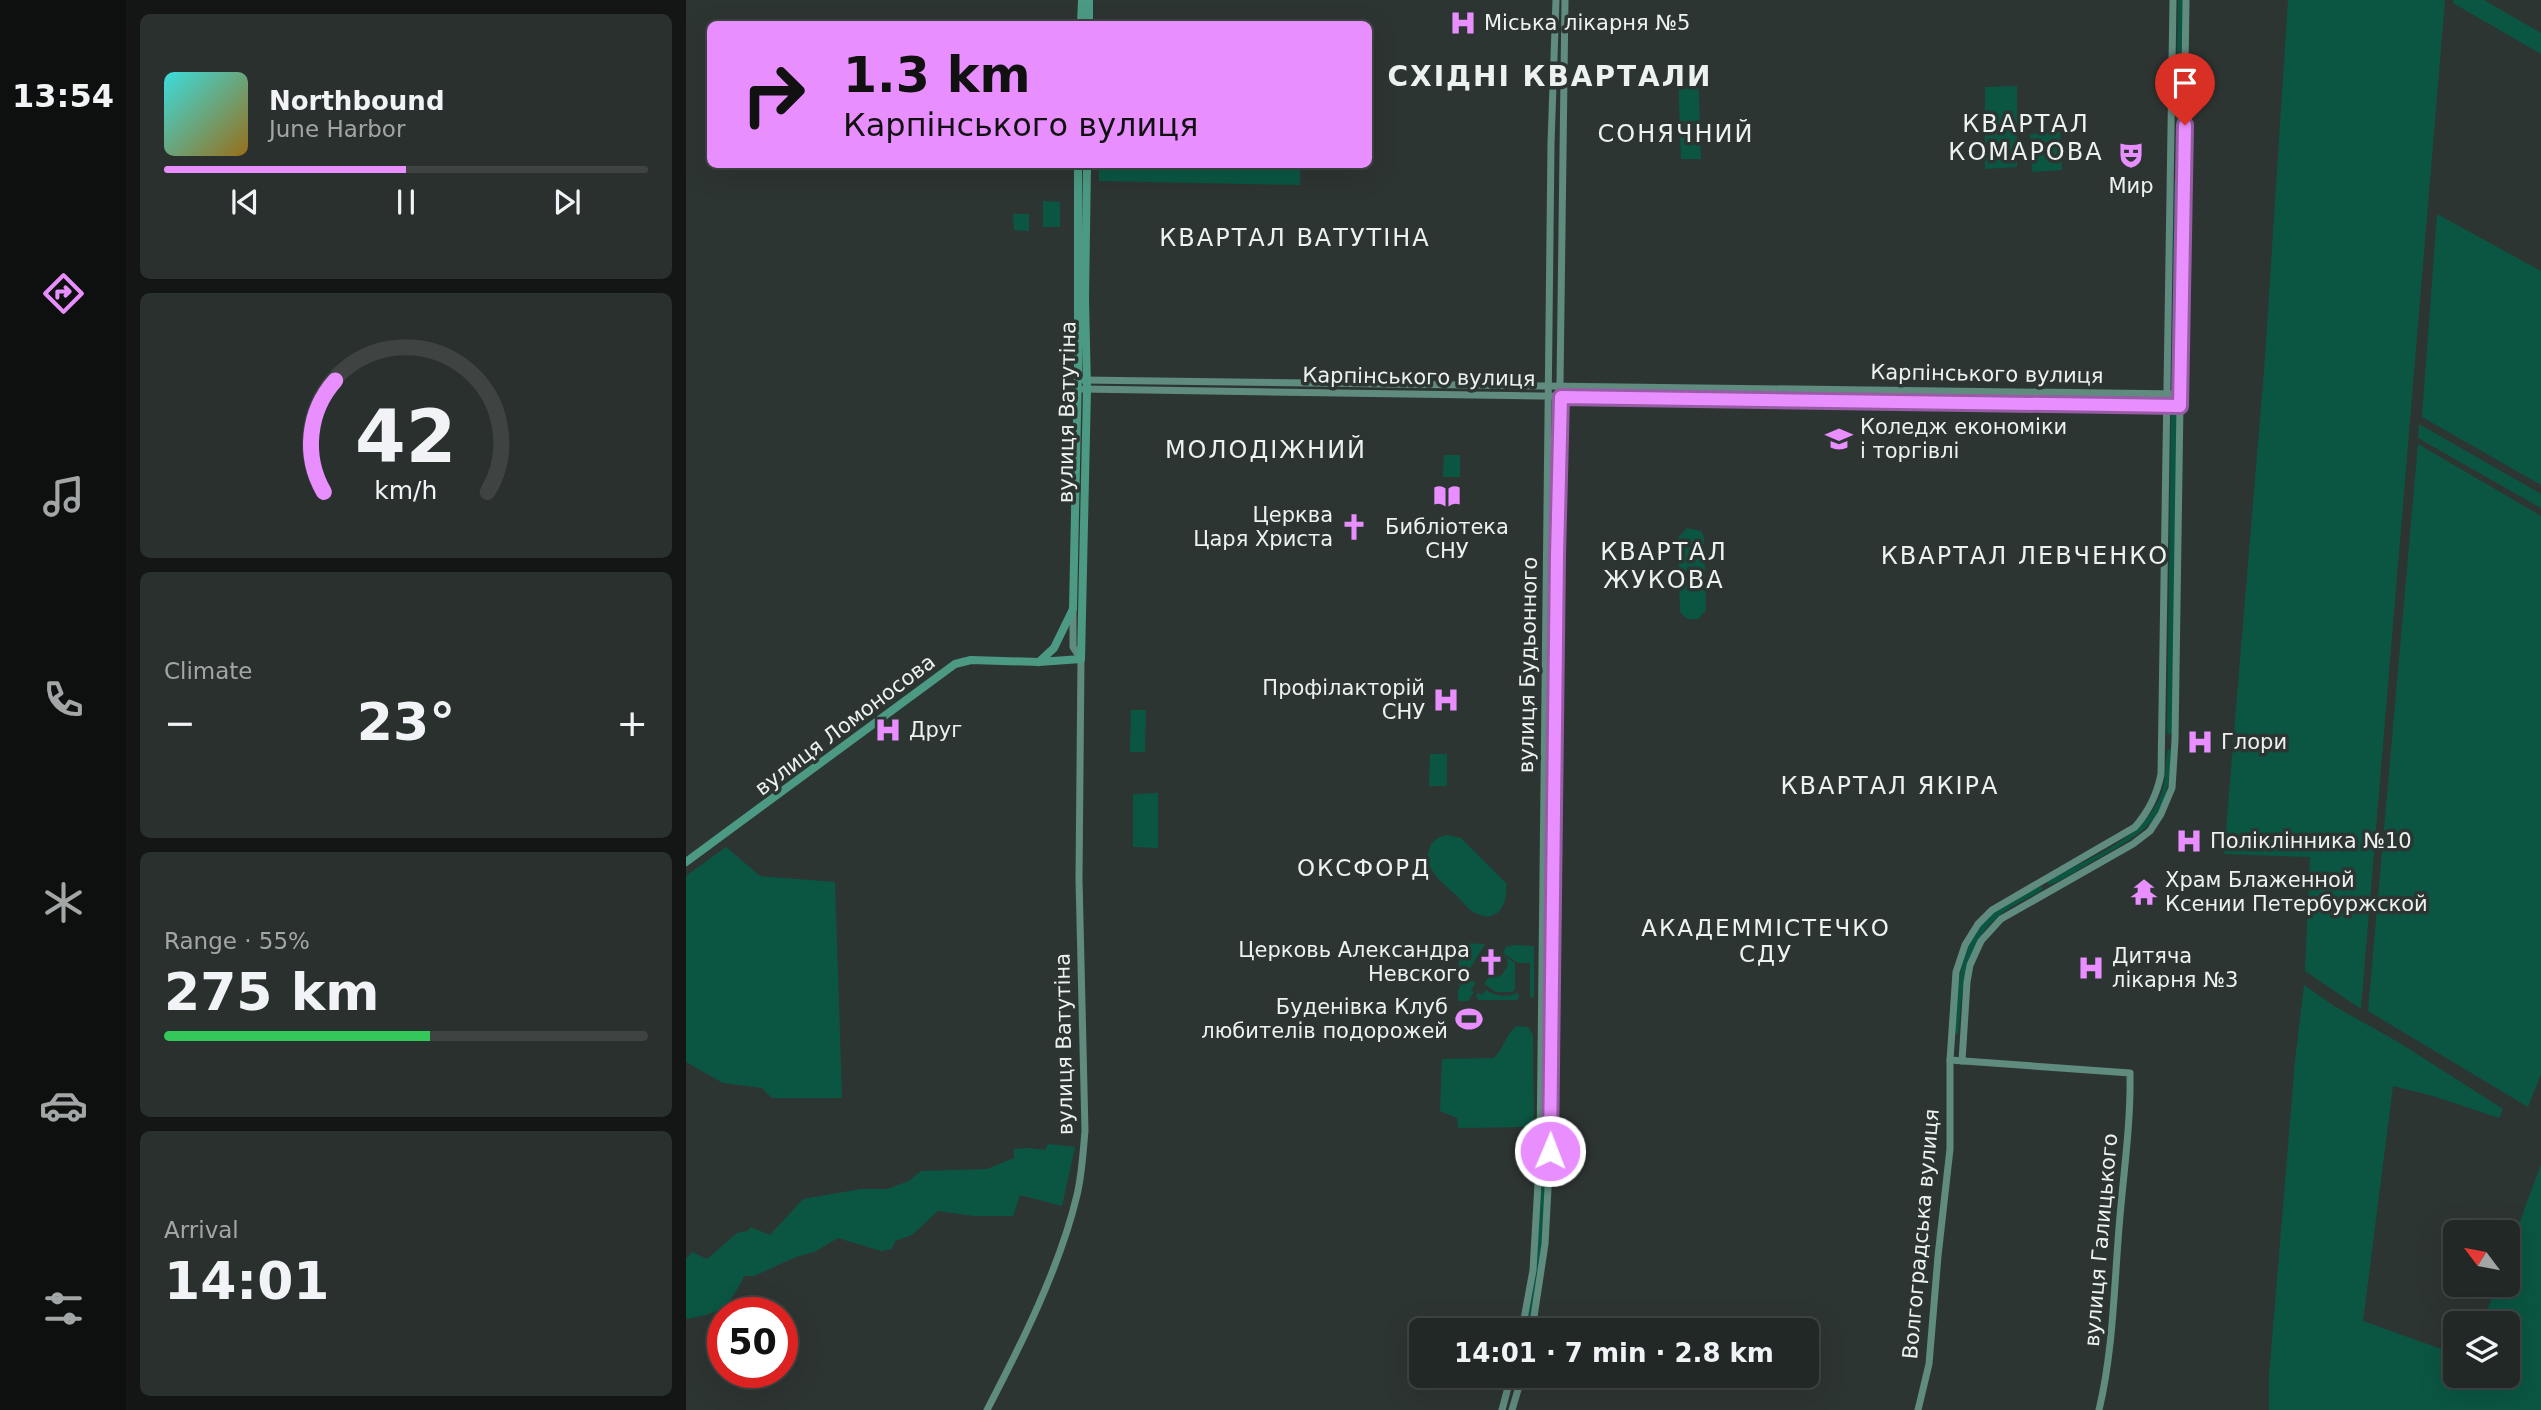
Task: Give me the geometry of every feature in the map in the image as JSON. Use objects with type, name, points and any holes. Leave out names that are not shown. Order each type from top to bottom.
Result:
[{"type":"main road","points":[[1081,21],[1082,0]]},
{"type":"main road","points":[[1089,0],[1090,21]]},
{"type":"main road","name":"вулиця Ватутіна","points":[[1073,609],[1083,385],[1078,296],[1078,168]]},
{"type":"main road","name":"вулиця Ватутіна","points":[[1081,659],[1087,168]]},
{"type":"main road","points":[[1039,662],[1054,648],[1073,609]]},
{"type":"main road","name":"вулиця Ломоносова","points":[[686,862],[955,664],[971,660],[1039,662],[1081,659]]},
{"type":"street","name":"вулиця Будьонного","points":[[1524,1318],[1533,1270],[1540,1149],[1551,143],[1556,0]]},
{"type":"street","name":"вулиця Будьонного","points":[[1534,1318],[1545,1244],[1549,1165],[1565,0]]},
{"type":"street","name":"Волгоградська вулиця","points":[[1918,1410],[1929,1364],[1950,1149],[1950,1060],[1956,972],[1965,944],[1978,924],[2007,899],[2134,827],[2145,816],[2159,787],[2163,740],[2173,0]]},
{"type":"street","points":[[1950,1060],[1962,1061],[1967,982],[1970,965],[1980,941],[2001,919],[2133,845],[2161,814],[2172,788],[2186,0]]},
{"type":"street","name":"Карпінського вулиця","points":[[1083,385],[1561,386],[2181,394]]},
{"type":"street","name":"Карпінського вулиця","points":[[1083,385],[1549,397],[2180,406]]},
{"type":"street","name":"вулиця Ватутіна","points":[[987,1410],[1025,1336],[1058,1254],[1074,1206],[1082,1164],[1084,1111],[1079,880],[1081,659],[1073,647],[1073,609]]},
{"type":"street","points":[[1542,880],[1552,880]]},
{"type":"street","name":"вулиця Галицького","points":[[1962,1061],[2130,1073],[2128,1145],[2122,1188],[2112,1323],[2099,1410]]},
{"type":"street","points":[[1502,1410],[1508,1388]]},
{"type":"street","points":[[1512,1410],[1518,1388]]},
{"type":"green space","points":[[2178,0],[2183,0],[2181,60],[2177,60]]},
{"type":"green space","points":[[2288,0],[2445,0],[2361,1009],[2305,971],[2310,857],[2224,854],[2265,358]]},
{"type":"green space","points":[[2453,0],[2484,0],[2541,33],[2541,54],[2453,3]]},
{"type":"green space","points":[[2179,68],[2180,168],[2175,168],[2177,70]]},
{"type":"green space","points":[[1698,69],[1701,159],[1681,159],[1678,71]]},
{"type":"green space","points":[[2017,86],[2017,167],[1985,169],[1985,87]]},
{"type":"green space","points":[[2060,132],[2062,170],[2032,172],[2030,134]]},
{"type":"green space","points":[[1099,168],[1300,168],[1300,185],[1099,181]]},
{"type":"green space","points":[[2174,180],[2180,181],[2177,386],[2174,388],[2171,386]]},
{"type":"green space","points":[[1043,201],[1060,202],[1060,227],[1043,227]]},
{"type":"green space","points":[[1013,214],[1029,214],[1029,231],[1014,230]]},
{"type":"green space","points":[[2437,214],[2541,271],[2541,485],[2422,417]]},
{"type":"green space","points":[[2175,409],[2170,735],[2167,733],[2171,412]]},
{"type":"green space","points":[[2419,424],[2541,494],[2541,508],[2418,438]]},
{"type":"green space","points":[[2418,444],[2541,516],[2541,1074],[2528,1107],[2368,1011]]},
{"type":"green space","points":[[1444,455],[1460,455],[1460,477],[1443,477]]},
{"type":"green space","points":[[1687,528],[1701,531],[1704,537],[1706,610],[1698,619],[1688,618],[1680,611],[1678,538]]},
{"type":"green space","points":[[1131,710],[1146,710],[1145,752],[1130,752]]},
{"type":"green space","points":[[1550,737],[1552,739],[1548,877]]},
{"type":"green space","points":[[2168,749],[2171,750],[2170,774],[2166,793],[2152,821],[2127,842],[2064,879],[2048,885],[2047,882],[2053,878],[2116,844],[2144,822],[2162,792]]},
{"type":"green space","points":[[1430,754],[1447,754],[1447,786],[1429,786]]},
{"type":"green space","points":[[1158,793],[1158,848],[1133,847],[1133,794]]},
{"type":"green space","points":[[1447,835],[1461,838],[1506,883],[1506,897],[1497,913],[1485,916],[1471,911],[1431,869],[1428,855],[1430,847],[1437,839]]},
{"type":"green space","points":[[726,847],[760,876],[835,882],[842,1098],[772,1098],[762,1088],[723,1083],[686,1062],[686,876]]},
{"type":"green space","points":[[1547,882],[1550,885],[1547,998],[1544,997]]},
{"type":"green space","points":[[2039,886],[2043,888],[2041,891],[2003,913],[1977,942],[1966,971],[1956,1034],[1954,1032],[1959,982],[1962,966],[1974,936],[1996,911]]},
{"type":"green space","points":[[1459,943],[1485,944],[1459,986]]},
{"type":"green space","points":[[1534,946],[1534,998],[1530,997],[1530,963],[1518,963],[1503,953],[1506,947]]},
{"type":"green space","points":[[1502,954],[1515,963],[1515,989],[1512,992],[1496,992],[1484,984],[1488,978],[1501,976],[1508,966],[1507,959]]},
{"type":"green space","points":[[1466,978],[1476,983],[1471,990],[1474,992],[1468,1001],[1458,1001],[1458,990]]},
{"type":"green space","points":[[2304,985],[2503,1109],[2499,1118],[2393,1086],[2363,1321],[2443,1350],[2443,1388],[2520,1388],[2520,1311],[2487,1311],[2492,1297],[2520,1297],[2520,1221],[2541,1164],[2541,1410],[2269,1410],[2269,1376],[2295,1061]]},
{"type":"green space","points":[[1486,990],[1501,996],[1517,993],[1519,998],[1478,1000],[1478,993],[1482,995]]},
{"type":"green space","points":[[1544,1009],[1548,1009],[1547,1138],[1544,1140]]},
{"type":"green space","points":[[1517,1026],[1528,1027],[1533,1035],[1534,1127],[1458,1128],[1457,1118],[1440,1111],[1442,1059],[1494,1058]]},
{"type":"green space","points":[[1048,1144],[1075,1147],[1062,1206],[1020,1195],[1013,1216],[974,1216],[938,1211],[912,1235],[895,1241],[892,1249],[881,1251],[838,1238],[814,1252],[754,1276],[744,1276],[732,1297],[707,1297],[707,1314],[686,1319],[686,1259],[692,1252],[707,1259],[737,1233],[748,1231],[750,1227],[770,1235],[803,1199],[861,1189],[887,1189],[909,1181],[921,1171],[987,1169],[1014,1158],[1014,1149],[1045,1150]]},
{"type":"green space","points":[[1544,1164],[1547,1166],[1540,1271],[1531,1318],[1527,1318],[1537,1254]]},
{"type":"place","name":"Міська лікарня №5","points":[[1463,23]]},
{"type":"place","name":"Мир","points":[[2131,155]]},
{"type":"place","name":"Коледж економіки і торгівлі","points":[[1839,439]]},
{"type":"place","name":"Библіотека СНУ","points":[[1447,496]]},
{"type":"place","name":"Церква Царя Христа","points":[[1354,527]]},
{"type":"place","name":"Профілакторій СНУ","points":[[1446,700]]},
{"type":"place","name":"Друг","points":[[888,730]]},
{"type":"place","name":"Глори","points":[[2200,742]]},
{"type":"place","name":"Поліклінника №10","points":[[2189,841]]},
{"type":"place","name":"Храм Блаженной Ксении Петербуржской","points":[[2144,892]]},
{"type":"place","name":"Церковь Александра Невского","points":[[1491,962]]},
{"type":"place","name":"Дитяча лікарня №3","points":[[2091,968]]},
{"type":"place","name":"Буденівка Клуб любителів подорожей","points":[[1469,1019]]},
{"type":"district","name":"СХІДНІ КВАРТАЛИ","points":[[1550,76]]},
{"type":"district","name":"СОНЯЧНИЙ","points":[[1676,134]]},
{"type":"district","name":"КВАРТАЛ КОМАРОВА","points":[[2026,138]]},
{"type":"district","name":"КВАРТАЛ ВАТУТІНА","points":[[1295,238]]},
{"type":"district","name":"МОЛОДІЖНИЙ","points":[[1266,450]]},
{"type":"district","name":"КВАРТАЛ ЛЕВЧЕНКО","points":[[2025,556]]},
{"type":"district","name":"КВАРТАЛ ЖУКОВА","points":[[1664,566]]},
{"type":"district","name":"КВАРТАЛ ЯКІРА","points":[[1890,786]]},
{"type":"district","name":"ОКСФОРД","points":[[1364,868]]},
{"type":"district","name":"АКАДЕММІСТЕЧКО СДУ","points":[[1766,941]]},
{"type":"route","points":[[1550,1151],[1561,397],[2180,406],[2185,125]]}]
